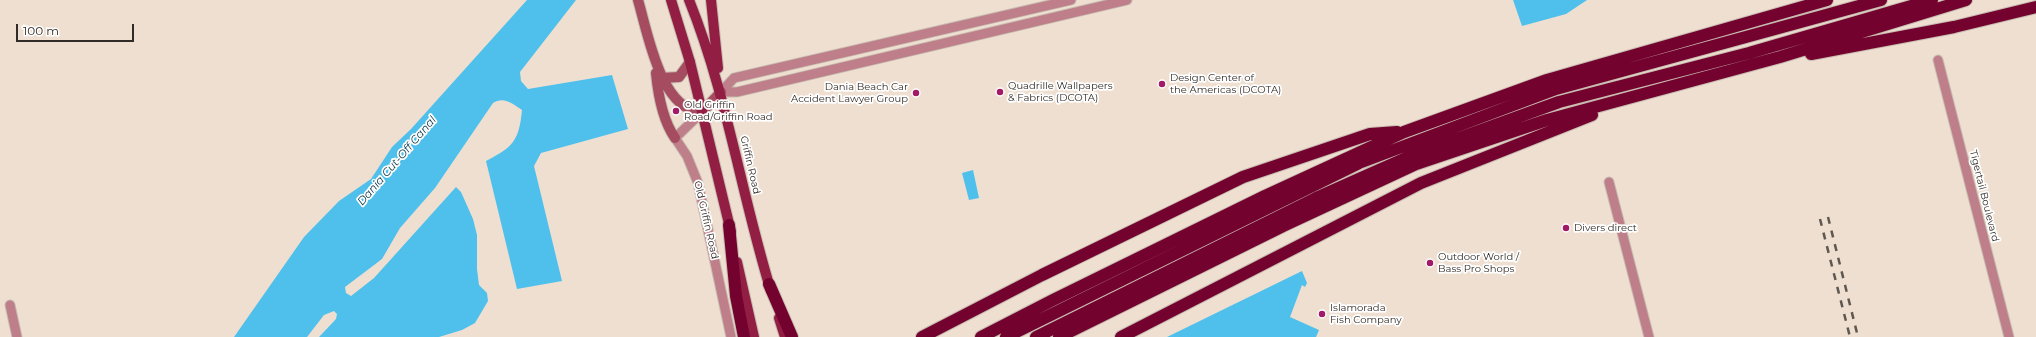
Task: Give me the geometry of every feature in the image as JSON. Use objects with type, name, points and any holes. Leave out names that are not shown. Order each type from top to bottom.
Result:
[{"type":"highway","points":[[981,337],[1265,196],[1404,132],[1547,80],[1826,0]]},
{"type":"highway","points":[[1006,337],[1367,161],[1556,89],[1881,0]]},
{"type":"highway","points":[[1036,337],[1316,198],[1413,155],[1559,102],[1749,53],[1932,0]]},
{"type":"highway","points":[[1059,337],[1283,226],[1416,164],[1547,120],[1780,57],[1966,0]]},
{"type":"highway","points":[[1780,57],[1808,55],[1853,47],[1954,27],[2036,7]]},
{"type":"highway","points":[[1121,337],[1421,183],[1639,96]]},
{"type":"highway","points":[[922,337],[1042,275],[1243,177],[1370,134],[1404,132]]},
{"type":"highway","points":[[729,225],[736,296],[744,337]]},
{"type":"highway","points":[[769,284],[792,337]]},
{"type":"main road","points":[[671,0],[703,111],[754,337]]},
{"type":"main road","name":"Griffin Road","points":[[689,0],[721,92],[753,229],[784,337]]},
{"type":"main road","points":[[712,0],[721,92]]},
{"type":"street","points":[[638,0],[655,61],[662,78],[668,88],[686,107],[694,111],[703,111]]},
{"type":"street","points":[[655,61],[662,105],[668,126],[675,138],[734,78],[1071,0]]},
{"type":"street","points":[[721,92],[737,92],[1127,0]]},
{"type":"street","name":"Tigertail Boulevard","points":[[1938,60],[2009,337]]},
{"type":"street","points":[[662,78],[679,77],[690,62]]},
{"type":"street","name":"Old Griffin Road","points":[[675,138],[689,160],[698,183],[731,337]]},
{"type":"street","points":[[1609,182],[1649,337]]},
{"type":"street","points":[[10,305],[17,337]]},
{"type":"water","name":"Dania Cut-Off Canal","points":[[527,0],[576,0],[520,72],[521,81],[528,89],[612,75],[628,129],[541,153],[534,166],[562,281],[517,289],[486,161],[503,151],[513,142],[521,121],[522,110],[515,105],[501,100],[493,103],[435,188],[400,228],[382,259],[345,287],[346,293],[351,296],[374,278],[456,187],[461,192],[473,219],[477,235],[477,269],[479,285],[487,293],[488,301],[475,323],[462,330],[439,337],[319,337],[336,319],[337,314],[334,311],[324,315],[307,337],[234,337],[304,237],[339,201],[371,179],[392,147],[411,129]]},
{"type":"water","points":[[1513,0],[1587,0],[1566,14],[1522,26]]},
{"type":"water","points":[[973,170],[979,198],[969,200],[962,173]]},
{"type":"water","points":[[1302,271],[1307,283],[1305,287],[1302,285],[1290,317],[1319,330],[1316,337],[1167,337]]},
{"type":"railway","points":[[1828,217],[1858,337]]},
{"type":"railway","points":[[1820,219],[1850,337]]},
{"type":"place","name":"Design Center of the Americas (DCOTA)","points":[[1162,84]]},
{"type":"place","name":"Quadrille Wallpapers & Fabrics (DCOTA)","points":[[1000,92]]},
{"type":"place","name":"Dania Beach Car Accident Lawyer Group","points":[[916,93]]},
{"type":"place","name":"Old Griffin Road/Griffin Road","points":[[676,111]]},
{"type":"place","name":"Divers direct","points":[[1566,228]]},
{"type":"place","name":"Outdoor World / Bass Pro Shops","points":[[1430,263]]},
{"type":"place","name":"Islamorada Fish Company","points":[[1322,314]]}]
